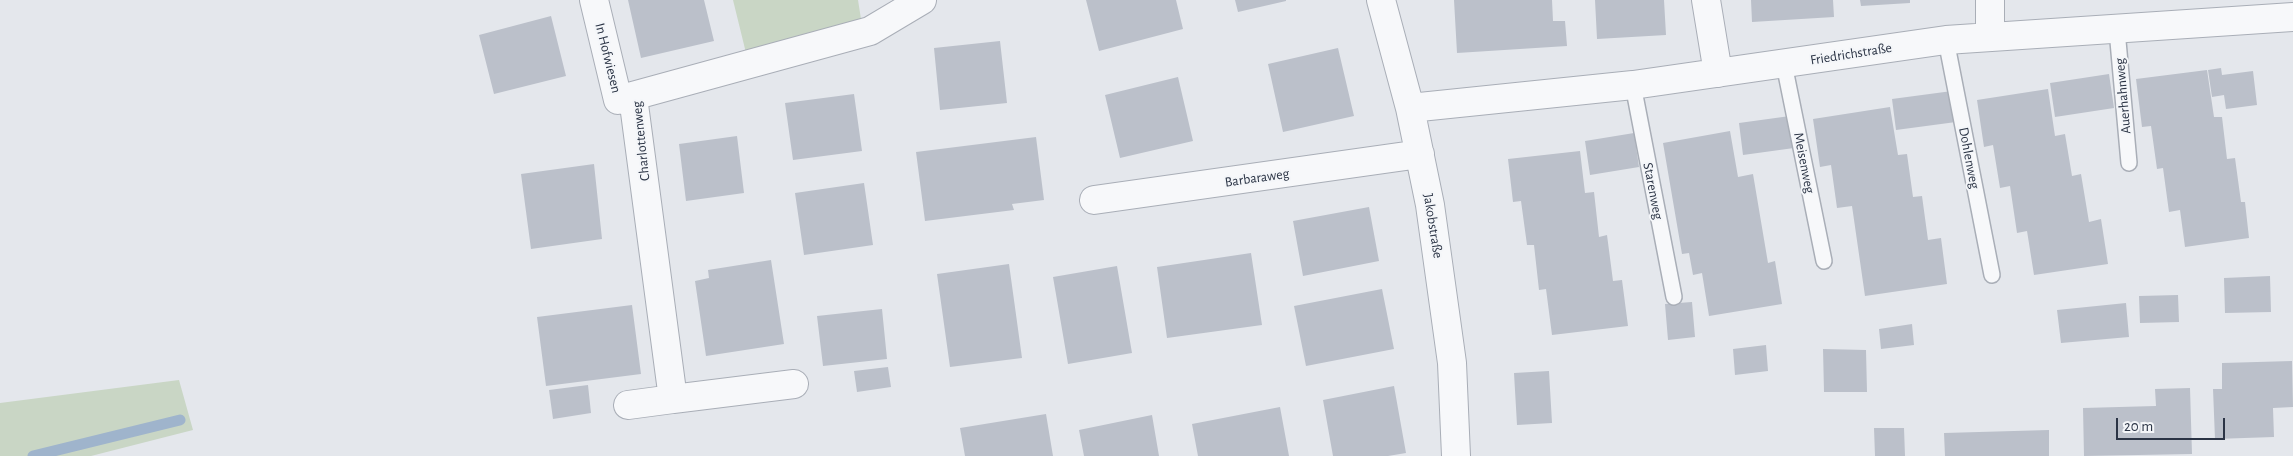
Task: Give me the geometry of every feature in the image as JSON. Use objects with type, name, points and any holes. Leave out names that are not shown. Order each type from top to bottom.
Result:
[{"type":"street","name":"In Hofwiesen","points":[[594,0],[618,100],[634,97]]},
{"type":"street","name":"Charlottenweg","points":[[673,399],[634,97],[870,31],[922,0]]},
{"type":"street","name":"Jakobstraße","points":[[1381,0],[1410,108],[1430,205],[1452,363],[1456,456]]},
{"type":"street","points":[[1706,0],[1718,73]]},
{"type":"street","points":[[1990,0],[1990,37]]},
{"type":"street","name":"Friedrichstraße","points":[[1410,108],[1633,85],[1946,40],[2293,17]]},
{"type":"street","name":"Barbaraweg","points":[[1094,200],[1420,154]]},
{"type":"street","points":[[628,404],[794,384]]},
{"type":"lane","name":"Auerhahnweg","points":[[2117,30],[2129,163]]},
{"type":"lane","name":"Dohlenweg","points":[[1946,40],[1992,275]]},
{"type":"lane","name":"Meisenweg","points":[[1784,64],[1824,261]]},
{"type":"lane","name":"Starenweg","points":[[1633,85],[1674,298]]},
{"type":"green space","points":[[733,0],[858,0],[861,19],[746,53]]},
{"type":"green space","points":[[179,380],[193,430],[91,456],[0,456],[0,403]]},
{"type":"building","points":[[628,0],[704,0],[714,41],[641,58]]},
{"type":"building","points":[[1086,0],[1176,0],[1183,29],[1099,51]]},
{"type":"building","points":[[1235,0],[1286,0],[1286,1],[1238,12]]},
{"type":"building","points":[[1454,0],[1552,0],[1553,21],[1565,21],[1567,46],[1457,53]]},
{"type":"building","points":[[1595,0],[1664,0],[1666,35],[1597,39]]},
{"type":"building","points":[[1751,0],[1833,0],[1834,17],[1752,22]]},
{"type":"building","points":[[1860,0],[1910,0],[1910,3],[1861,6]]},
{"type":"building","points":[[551,16],[566,76],[494,94],[479,35]]},
{"type":"building","points":[[1000,41],[1007,103],[940,110],[934,48]]},
{"type":"building","points":[[1338,48],[1354,116],[1283,132],[1268,64]]},
{"type":"building","points":[[2221,68],[2222,75],[2253,71],[2257,105],[2226,109],[2224,95],[2212,97],[2208,70]]},
{"type":"building","points":[[2207,70],[2214,117],[2222,117],[2227,159],[2235,158],[2241,202],[2245,202],[2249,238],[2185,247],[2180,210],[2169,212],[2163,168],[2157,169],[2151,126],[2142,127],[2136,79]]},
{"type":"building","points":[[2109,74],[2114,108],[2055,117],[2050,83]]},
{"type":"building","points":[[1178,77],[1193,141],[1120,158],[1105,95]]},
{"type":"building","points":[[2048,89],[2055,136],[2065,134],[2072,176],[2081,174],[2089,222],[2101,219],[2108,264],[2034,275],[2027,231],[2017,233],[2010,186],[2000,188],[1993,145],[1984,147],[1977,100]]},
{"type":"building","points":[[1952,91],[1956,122],[1896,130],[1892,99]]},
{"type":"building","points":[[854,94],[862,151],[793,160],[785,103]]},
{"type":"building","points":[[1890,107],[1898,155],[1907,154],[1913,197],[1922,196],[1928,240],[1941,238],[1947,284],[1865,296],[1852,206],[1837,208],[1831,165],[1820,167],[1813,119]]},
{"type":"building","points":[[1790,116],[1794,148],[1743,155],[1739,123]]},
{"type":"building","points":[[1730,131],[1738,177],[1753,174],[1768,263],[1775,261],[1782,304],[1709,316],[1702,273],[1693,275],[1689,253],[1682,254],[1663,143]]},
{"type":"building","points":[[1634,133],[1639,167],[1590,175],[1585,141]]},
{"type":"building","points":[[737,136],[744,193],[686,201],[679,144]]},
{"type":"building","points":[[1036,137],[1044,200],[1012,204],[1014,210],[925,221],[916,152]]},
{"type":"building","points":[[1580,151],[1585,193],[1594,192],[1599,237],[1607,235],[1613,281],[1622,280],[1628,326],[1552,335],[1546,289],[1539,290],[1534,245],[1527,245],[1521,201],[1513,202],[1508,159]]},
{"type":"building","points":[[594,164],[602,239],[531,249],[521,174]]},
{"type":"building","points":[[864,183],[873,245],[804,255],[795,193]]},
{"type":"building","points":[[1369,207],[1379,261],[1303,276],[1293,221]]},
{"type":"building","points":[[1251,253],[1262,325],[1167,338],[1157,267]]},
{"type":"building","points":[[771,260],[784,344],[706,356],[695,281],[709,278],[708,270]]},
{"type":"building","points":[[1009,264],[1022,358],[950,367],[937,274]]},
{"type":"building","points":[[1117,266],[1132,353],[1068,364],[1053,277]]},
{"type":"building","points":[[2270,276],[2271,312],[2225,313],[2224,278]]},
{"type":"building","points":[[1382,289],[1394,349],[1306,366],[1294,306]]},
{"type":"building","points":[[2178,295],[2179,322],[2140,323],[2139,296]]},
{"type":"building","points":[[1692,302],[1695,337],[1668,340],[1665,304]]},
{"type":"building","points":[[2126,303],[2129,337],[2061,343],[2057,310]]},
{"type":"building","points":[[632,305],[641,374],[546,386],[537,317]]},
{"type":"building","points":[[882,309],[887,359],[823,366],[817,316]]},
{"type":"building","points":[[1912,324],[1914,345],[1881,349],[1879,329]]},
{"type":"building","points":[[1766,345],[1768,371],[1735,375],[1733,349]]},
{"type":"building","points":[[1823,349],[1866,350],[1867,392],[1824,392]]},
{"type":"building","points":[[2292,361],[2293,407],[2273,408],[2274,437],[2215,439],[2213,389],[2222,389],[2222,363]]},
{"type":"building","points":[[888,367],[891,387],[857,392],[854,371]]},
{"type":"building","points":[[1549,371],[1552,423],[1517,425],[1514,373]]},
{"type":"building","points":[[588,385],[591,413],[553,419],[549,390]]},
{"type":"building","points":[[1394,386],[1406,453],[1388,456],[1333,456],[1323,400]]},
{"type":"building","points":[[2190,388],[2192,454],[2084,456],[2083,408],[2156,406],[2155,389]]},
{"type":"building","points":[[1280,407],[1289,456],[1198,456],[1192,424]]},
{"type":"building","points":[[1046,414],[1053,456],[965,456],[960,428]]},
{"type":"building","points":[[1152,415],[1159,456],[1084,456],[1079,430]]},
{"type":"building","points":[[1874,428],[1904,428],[1905,456],[1875,456]]},
{"type":"building","points":[[2049,430],[2049,456],[1945,456],[1944,433]]},
{"type":"waterway","points":[[33,456],[180,420]]}]
